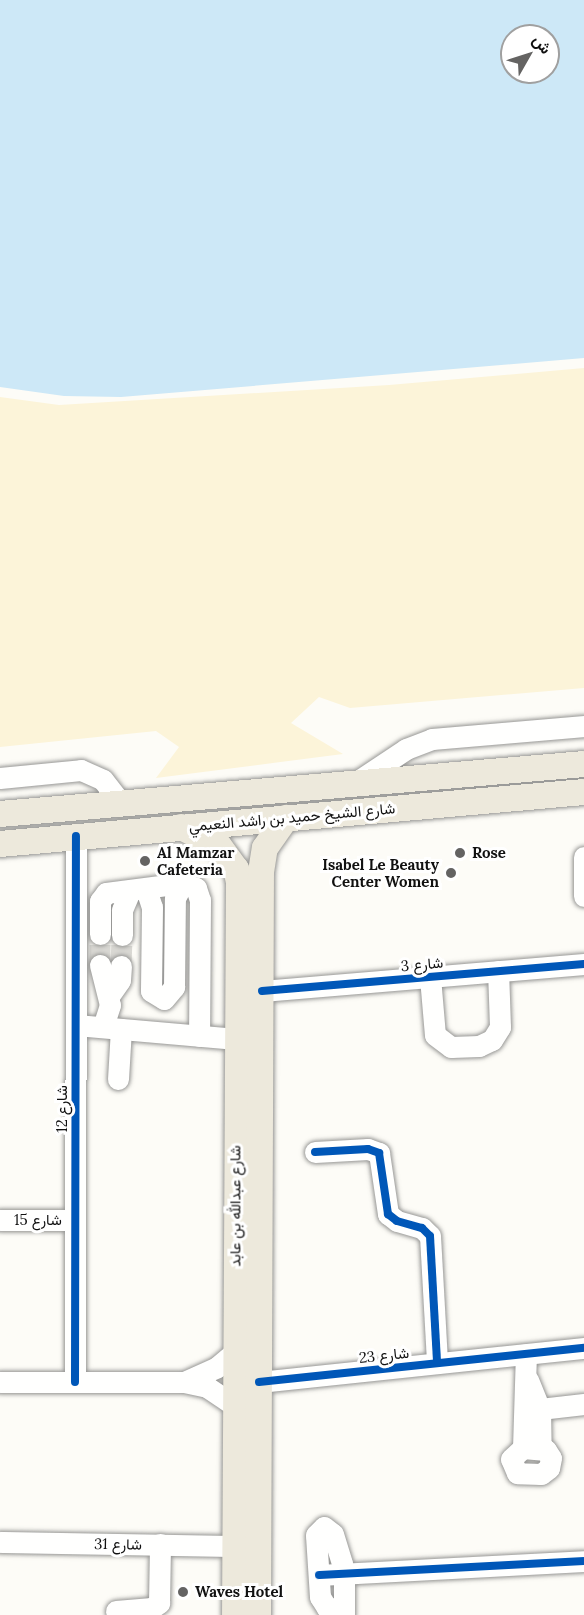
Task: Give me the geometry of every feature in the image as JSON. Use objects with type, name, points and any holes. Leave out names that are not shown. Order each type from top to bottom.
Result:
[{"type":"main road","name":"شارع الشيخ حميد بن راشد النعيمي","points":[[0,814],[584,764]]},
{"type":"main road","points":[[239,882],[244,821],[256,804],[300,788]]},
{"type":"main road","name":"شارع الشيخ حميد بن راشد النعيمي","points":[[0,844],[181,826],[584,792]]},
{"type":"main road","name":"شارع عبدالله بن عابد","points":[[258,1615],[246,1463],[235,1406],[235,1352],[247,1302],[262,990],[262,860],[270,837],[286,818]]},
{"type":"main road","name":"شارع عبدالله بن عابد","points":[[181,826],[219,846],[236,869],[239,882],[236,1039],[247,1302],[259,1382],[235,1545],[235,1615]]},
{"type":"main road","points":[[237,947],[250,937],[262,948]]},
{"type":"street","points":[[355,783],[406,748],[432,739],[584,726]]},
{"type":"street","points":[[0,778],[81,770],[104,780],[122,804]]},
{"type":"street","name":"شارع 12","points":[[75,1382],[76,836]]},
{"type":"street","points":[[584,857],[584,896]]},
{"type":"street","points":[[138,890],[152,907],[151,991],[164,999],[174,987],[175,898],[183,883]]},
{"type":"street","points":[[100,934],[102,896],[111,891],[138,890],[183,883],[196,888],[200,900],[199,1036]]},
{"type":"street","points":[[122,935],[123,910],[138,890]]},
{"type":"street","name":"شارع 3","points":[[262,990],[584,964]]},
{"type":"street","points":[[100,965],[109,996],[118,1079]]},
{"type":"street","points":[[109,996],[120,980],[121,966]]},
{"type":"street","points":[[430,977],[435,1035],[451,1047],[479,1046],[492,1040],[500,1027],[498,971]]},
{"type":"street","points":[[76,1025],[236,1039]]},
{"type":"street","points":[[315,1152],[368,1149],[379,1153],[388,1214],[397,1221],[422,1228],[430,1236],[437,1363]]},
{"type":"street","name":"شارع 15","points":[[0,1220],[75,1220]]},
{"type":"street","name":"شارع 23","points":[[259,1382],[584,1348]]},
{"type":"street","points":[[184,1382],[206,1373],[235,1352]]},
{"type":"street","points":[[526,1354],[528,1380],[540,1409],[532,1448],[522,1402],[528,1380]]},
{"type":"street","points":[[0,1382],[184,1382],[207,1387],[235,1406]]},
{"type":"street","points":[[540,1409],[584,1404]]},
{"type":"street","points":[[324,1527],[333,1534],[344,1574],[344,1612],[324,1605],[316,1535],[324,1527]]},
{"type":"street","name":"شارع 31","points":[[0,1542],[235,1545]]},
{"type":"street","points":[[116,1611],[152,1608],[159,1603],[160,1544]]},
{"type":"street","points":[[319,1575],[584,1561]]},
{"type":"sand","points":[[584,368],[584,688],[350,708],[319,697],[291,723],[343,754],[156,778],[179,747],[156,731],[0,747],[0,397],[59,405],[389,385]]},
{"type":"water","points":[[0,0],[584,0],[584,358],[121,397],[64,396],[0,387]]},
{"type":"tunnel","points":[[100,934],[100,965]]},
{"type":"tunnel","points":[[121,966],[122,935]]},
{"type":"cycle path","points":[[75,1382],[76,836]]},
{"type":"cycle path","points":[[262,991],[584,964]]},
{"type":"cycle path","points":[[315,1152],[368,1149],[379,1153],[388,1214],[397,1221],[422,1228],[430,1236],[437,1363]]},
{"type":"cycle path","points":[[259,1382],[584,1348]]},
{"type":"cycle path","points":[[319,1575],[584,1561]]},
{"type":"place","name":"Rose","points":[[460,853]]},
{"type":"place","name":"Al Mamzar Cafeteria","points":[[145,861]]},
{"type":"place","name":"Isabel Le Beauty Center Women","points":[[451,873]]},
{"type":"place","name":"Waves Hotel","points":[[183,1592]]}]
